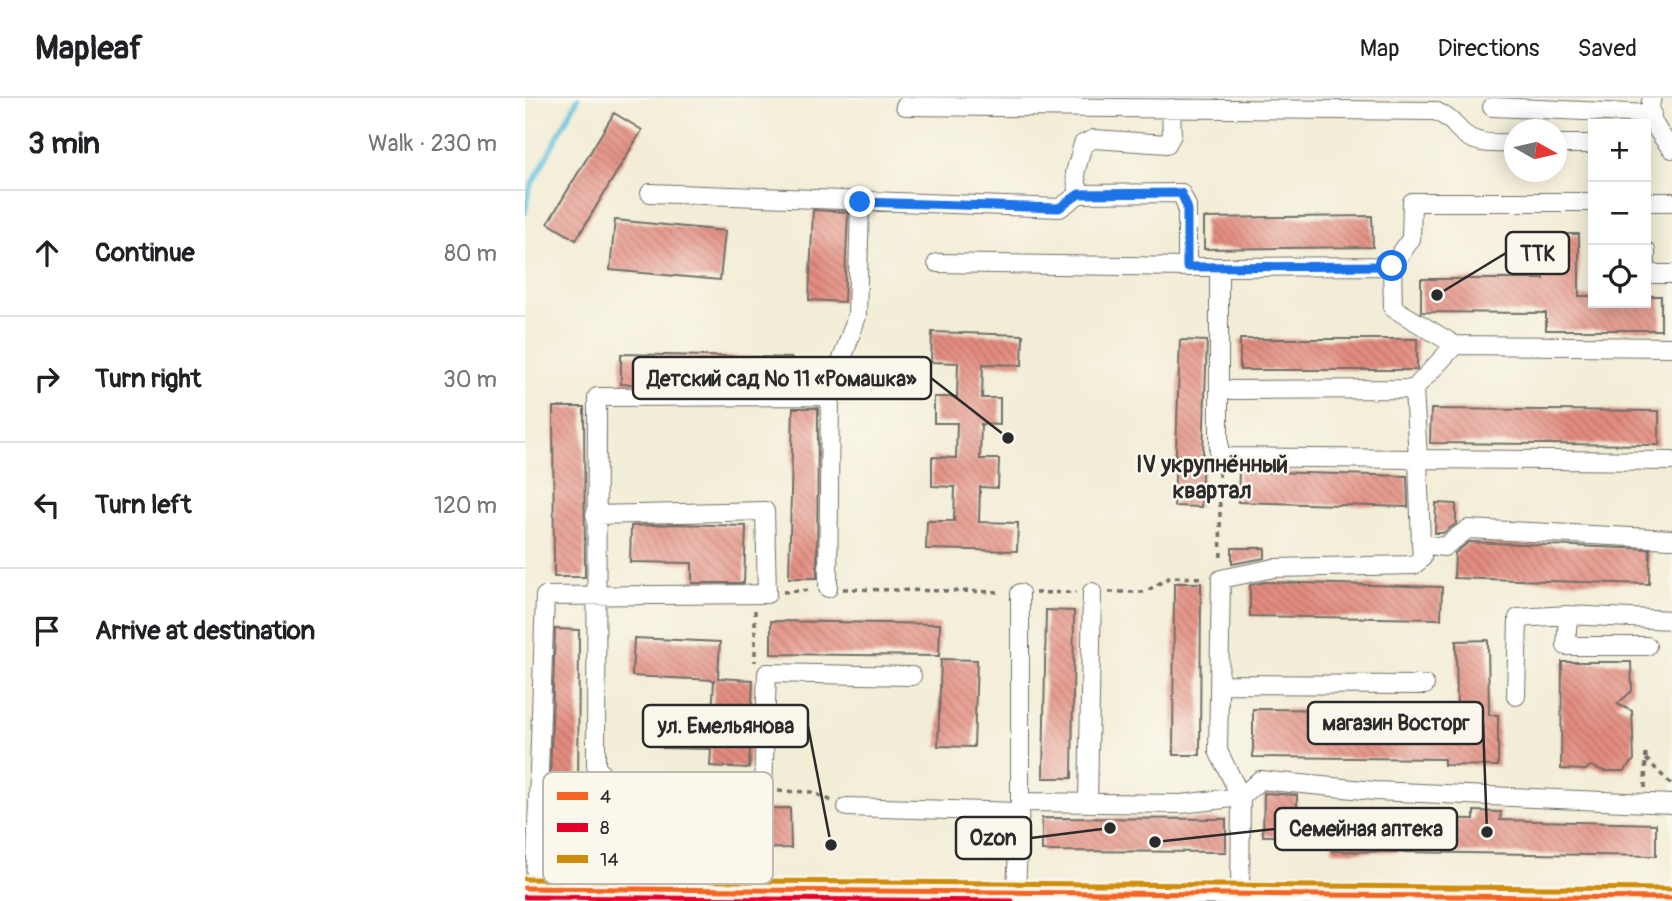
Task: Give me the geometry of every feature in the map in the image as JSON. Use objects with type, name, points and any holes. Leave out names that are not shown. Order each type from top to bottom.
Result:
[{"type":"main road","points":[[530,888],[611,888],[667,895],[1016,891],[1354,898],[1672,898]]},
{"type":"street","points":[[905,106],[1435,111],[1452,118],[1468,137],[1481,142],[1504,143]]},
{"type":"street","points":[[1492,107],[1652,106],[1659,135],[1671,147]]},
{"type":"street","points":[[1079,194],[1075,173],[1083,144],[1094,139],[1167,144],[1172,135],[1171,108]]},
{"type":"street","points":[[1567,144],[1588,144]]},
{"type":"street","points":[[1651,145],[1671,147]]},
{"type":"street","points":[[650,193],[1059,208],[1079,194],[1181,193],[1187,206],[1187,267]]},
{"type":"street","points":[[600,772],[596,766],[594,597],[597,397],[830,396],[837,390],[840,365],[857,316],[860,202]]},
{"type":"street","points":[[1588,202],[1412,202],[1411,239],[1392,266],[1393,308],[1455,345],[1672,347]]},
{"type":"street","points":[[1651,202],[1672,202]]},
{"type":"street","points":[[937,263],[1187,267],[1392,266]]},
{"type":"street","points":[[1219,267],[1219,457],[1672,461]]},
{"type":"street","points":[[1651,274],[1672,274]]},
{"type":"street","points":[[1240,894],[1241,797],[1218,751],[1221,579],[1274,568],[1414,565],[1422,558],[1414,389],[1455,345]]},
{"type":"street","points":[[1219,390],[1414,389]]},
{"type":"street","points":[[828,588],[830,396]]},
{"type":"street","points":[[530,888],[545,596],[761,594],[765,511],[595,515]]},
{"type":"street","points":[[1421,544],[1444,547],[1468,529],[1672,539]]},
{"type":"street","points":[[1089,802],[1092,592]]},
{"type":"street","points":[[1016,891],[1020,807],[1020,593]]},
{"type":"street","points":[[1516,696],[1518,618],[1569,615],[1672,620]]},
{"type":"street","points":[[1569,615],[1566,646],[1647,646]]},
{"type":"street","points":[[764,772],[767,673],[912,676]]},
{"type":"street","points":[[1221,684],[1425,685]]},
{"type":"street","points":[[847,807],[1020,807],[1089,802],[1181,804],[1241,797],[1260,780],[1375,791],[1672,804]]},
{"type":"street","points":[[611,884],[611,888]]},
{"type":"path","points":[[767,673],[755,662],[761,594],[828,588],[1020,593],[1145,592],[1170,577],[1221,579],[1219,457]]},
{"type":"path","points":[[1645,803],[1646,748]]},
{"type":"path","points":[[1646,760],[1672,785]]},
{"type":"path","points":[[773,790],[812,792],[847,807]]},
{"type":"building","points":[[614,113],[642,130],[576,240],[548,223]]},
{"type":"building","points":[[813,210],[848,212],[844,302],[809,300]]},
{"type":"building","points":[[1372,216],[1373,247],[1204,249],[1204,218]]},
{"type":"building","points":[[615,220],[725,231],[720,280],[610,270]]},
{"type":"building","points":[[1544,234],[1579,234],[1579,296],[1588,296],[1588,308],[1651,308],[1651,296],[1661,296],[1661,330],[1546,330],[1546,313],[1421,312],[1421,279],[1544,279]]},
{"type":"building","points":[[932,332],[1023,335],[1022,365],[983,364],[982,398],[1000,398],[1000,425],[981,424],[980,459],[999,459],[998,488],[980,487],[979,522],[1018,523],[1017,551],[926,549],[927,521],[954,521],[955,487],[932,486],[932,457],[956,458],[957,423],[934,423],[934,397],[957,397],[958,363],[931,362]]},
{"type":"building","points":[[1240,339],[1417,339],[1417,370],[1240,370]]},
{"type":"building","points":[[1180,340],[1207,341],[1201,507],[1174,506]]},
{"type":"building","points":[[621,354],[792,358],[792,385],[621,384]]},
{"type":"building","points":[[553,407],[584,407],[585,577],[554,577]]},
{"type":"building","points":[[793,408],[818,408],[817,578],[789,578]]},
{"type":"building","points":[[1431,409],[1659,411],[1659,445],[1430,443]]},
{"type":"building","points":[[1239,471],[1407,476],[1408,507],[1238,502]]},
{"type":"building","points":[[1436,503],[1456,504],[1456,524],[1443,533],[1435,533]]},
{"type":"building","points":[[631,526],[746,526],[744,583],[692,583],[692,563],[630,562]]},
{"type":"building","points":[[1469,542],[1650,549],[1649,584],[1454,578],[1455,553]]},
{"type":"building","points":[[1232,548],[1265,548],[1265,558],[1232,564]]},
{"type":"building","points":[[1265,582],[1442,587],[1441,619],[1250,616],[1250,585]]},
{"type":"building","points":[[1174,583],[1201,583],[1200,755],[1173,755]]},
{"type":"building","points":[[1046,610],[1074,611],[1072,778],[1043,778]]},
{"type":"building","points":[[771,621],[940,624],[939,656],[771,654]]},
{"type":"building","points":[[555,629],[579,630],[578,772],[550,772]]},
{"type":"building","points":[[634,638],[720,642],[718,678],[753,680],[749,768],[710,766],[711,749],[663,748],[663,734],[711,735],[714,680],[632,676]]},
{"type":"building","points":[[1488,640],[1489,715],[1498,715],[1498,766],[1444,765],[1444,759],[1253,757],[1253,709],[1457,711],[1456,641]]},
{"type":"building","points":[[941,659],[977,660],[974,747],[938,746]]},
{"type":"building","points":[[1562,662],[1631,662],[1632,691],[1617,704],[1632,711],[1634,760],[1624,771],[1604,771],[1590,766],[1586,770],[1561,769]]},
{"type":"building","points":[[1264,793],[1297,795],[1297,836],[1263,836]]},
{"type":"building","points":[[773,808],[790,808],[791,848],[773,848]]},
{"type":"building","points":[[1474,811],[1501,812],[1500,820],[1656,824],[1656,856],[1332,851],[1333,817],[1474,819]]},
{"type":"building","points":[[1042,818],[1226,819],[1226,852],[1042,851]]},
{"type":"waterway","points":[[525,213],[529,190],[578,98]]},
{"type":"transit line","name":"14","points":[[525,879],[543,879]]},
{"type":"transit line","name":"14","points":[[773,881],[1672,889]]},
{"type":"transit line","name":"4","points":[[525,888],[1672,898]]},
{"type":"transit line","name":"8","points":[[525,897],[1012,901]]},
{"type":"place","name":"ТТК","points":[[1437,295]]},
{"type":"place","name":"Детский сад № 11 «Ромашка»","points":[[1008,438]]},
{"type":"place","name":"Ozon","points":[[1110,828]]},
{"type":"place","name":"магазин Восторг","points":[[1487,832]]},
{"type":"place","name":"Семейная аптека","points":[[1155,842]]},
{"type":"place","name":"ул. Емельянова","points":[[831,845]]},
{"type":"district","name":"IV укрупнённый квартал","points":[[1212,477]]},
{"type":"route","points":[[860,202],[1059,208],[1068,205],[1075,195],[1079,194],[1181,193],[1187,206],[1187,267],[1392,266]]}]
